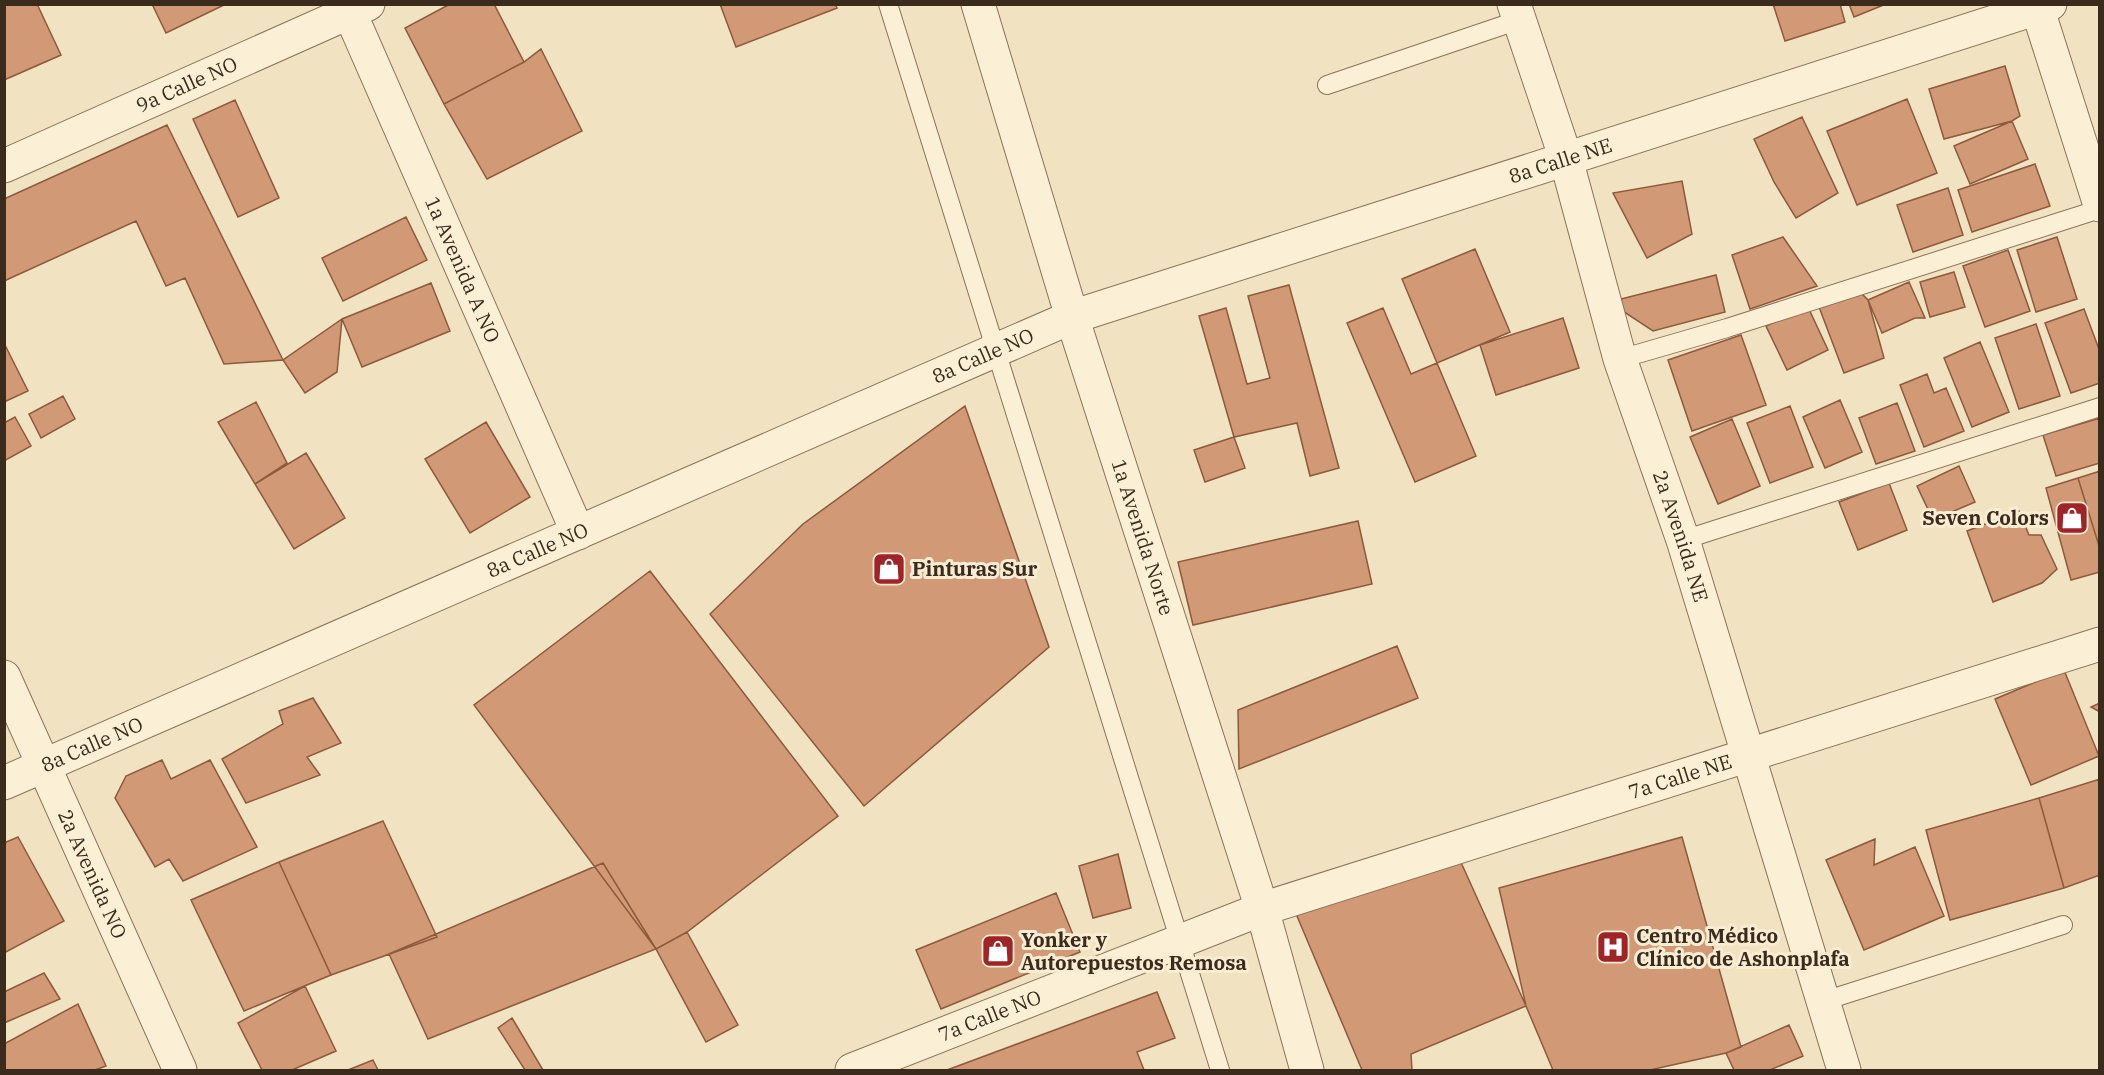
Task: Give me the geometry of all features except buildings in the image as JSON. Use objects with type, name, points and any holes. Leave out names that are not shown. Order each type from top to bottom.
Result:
[{"type":"street","name":"1a Avenida Norte","points":[[978,4],[1072,317],[1262,909],[1307,1071]]},
{"type":"street","name":"8a Calle NE","points":[[1072,317],[2041,6]]},
{"type":"street","points":[[2041,6],[2100,207]]},
{"type":"street","name":"9a Calle NO","points":[[4,166],[355,7]]},
{"type":"street","name":"1a Avenida A NO","points":[[355,7],[578,533]]},
{"type":"street","name":"2a Avenida NE","points":[[1517,13],[1566,159],[1620,359],[1683,540],[1845,1071]]},
{"type":"street","name":"8a Calle NO","points":[[4,783],[1072,317]]},
{"type":"street","name":"7a Calle NE","points":[[1262,909],[2100,644]]},
{"type":"street","name":"2a Avenida NO","points":[[4,677],[180,1071]]},
{"type":"street","name":"7a Calle NO","points":[[852,1071],[1262,909]]},
{"type":"lane","points":[[888,4],[1221,1071]]},
{"type":"lane","points":[[1327,85],[1517,13]]},
{"type":"lane","points":[[1620,359],[1726,328],[2100,207]]},
{"type":"lane","points":[[1683,540],[2100,407]]},
{"type":"lane","points":[[1824,1001],[2063,925]]},
{"type":"place","name":"Seven Colors","points":[[2072,518]]},
{"type":"place","name":"Pinturas Sur","points":[[889,569]]},
{"type":"place","name":"Centro Médico Clínico de Ashonplafa","points":[[1613,947]]},
{"type":"place","name":"Yonker y Autorepuestos Remosa","points":[[998,951]]}]
